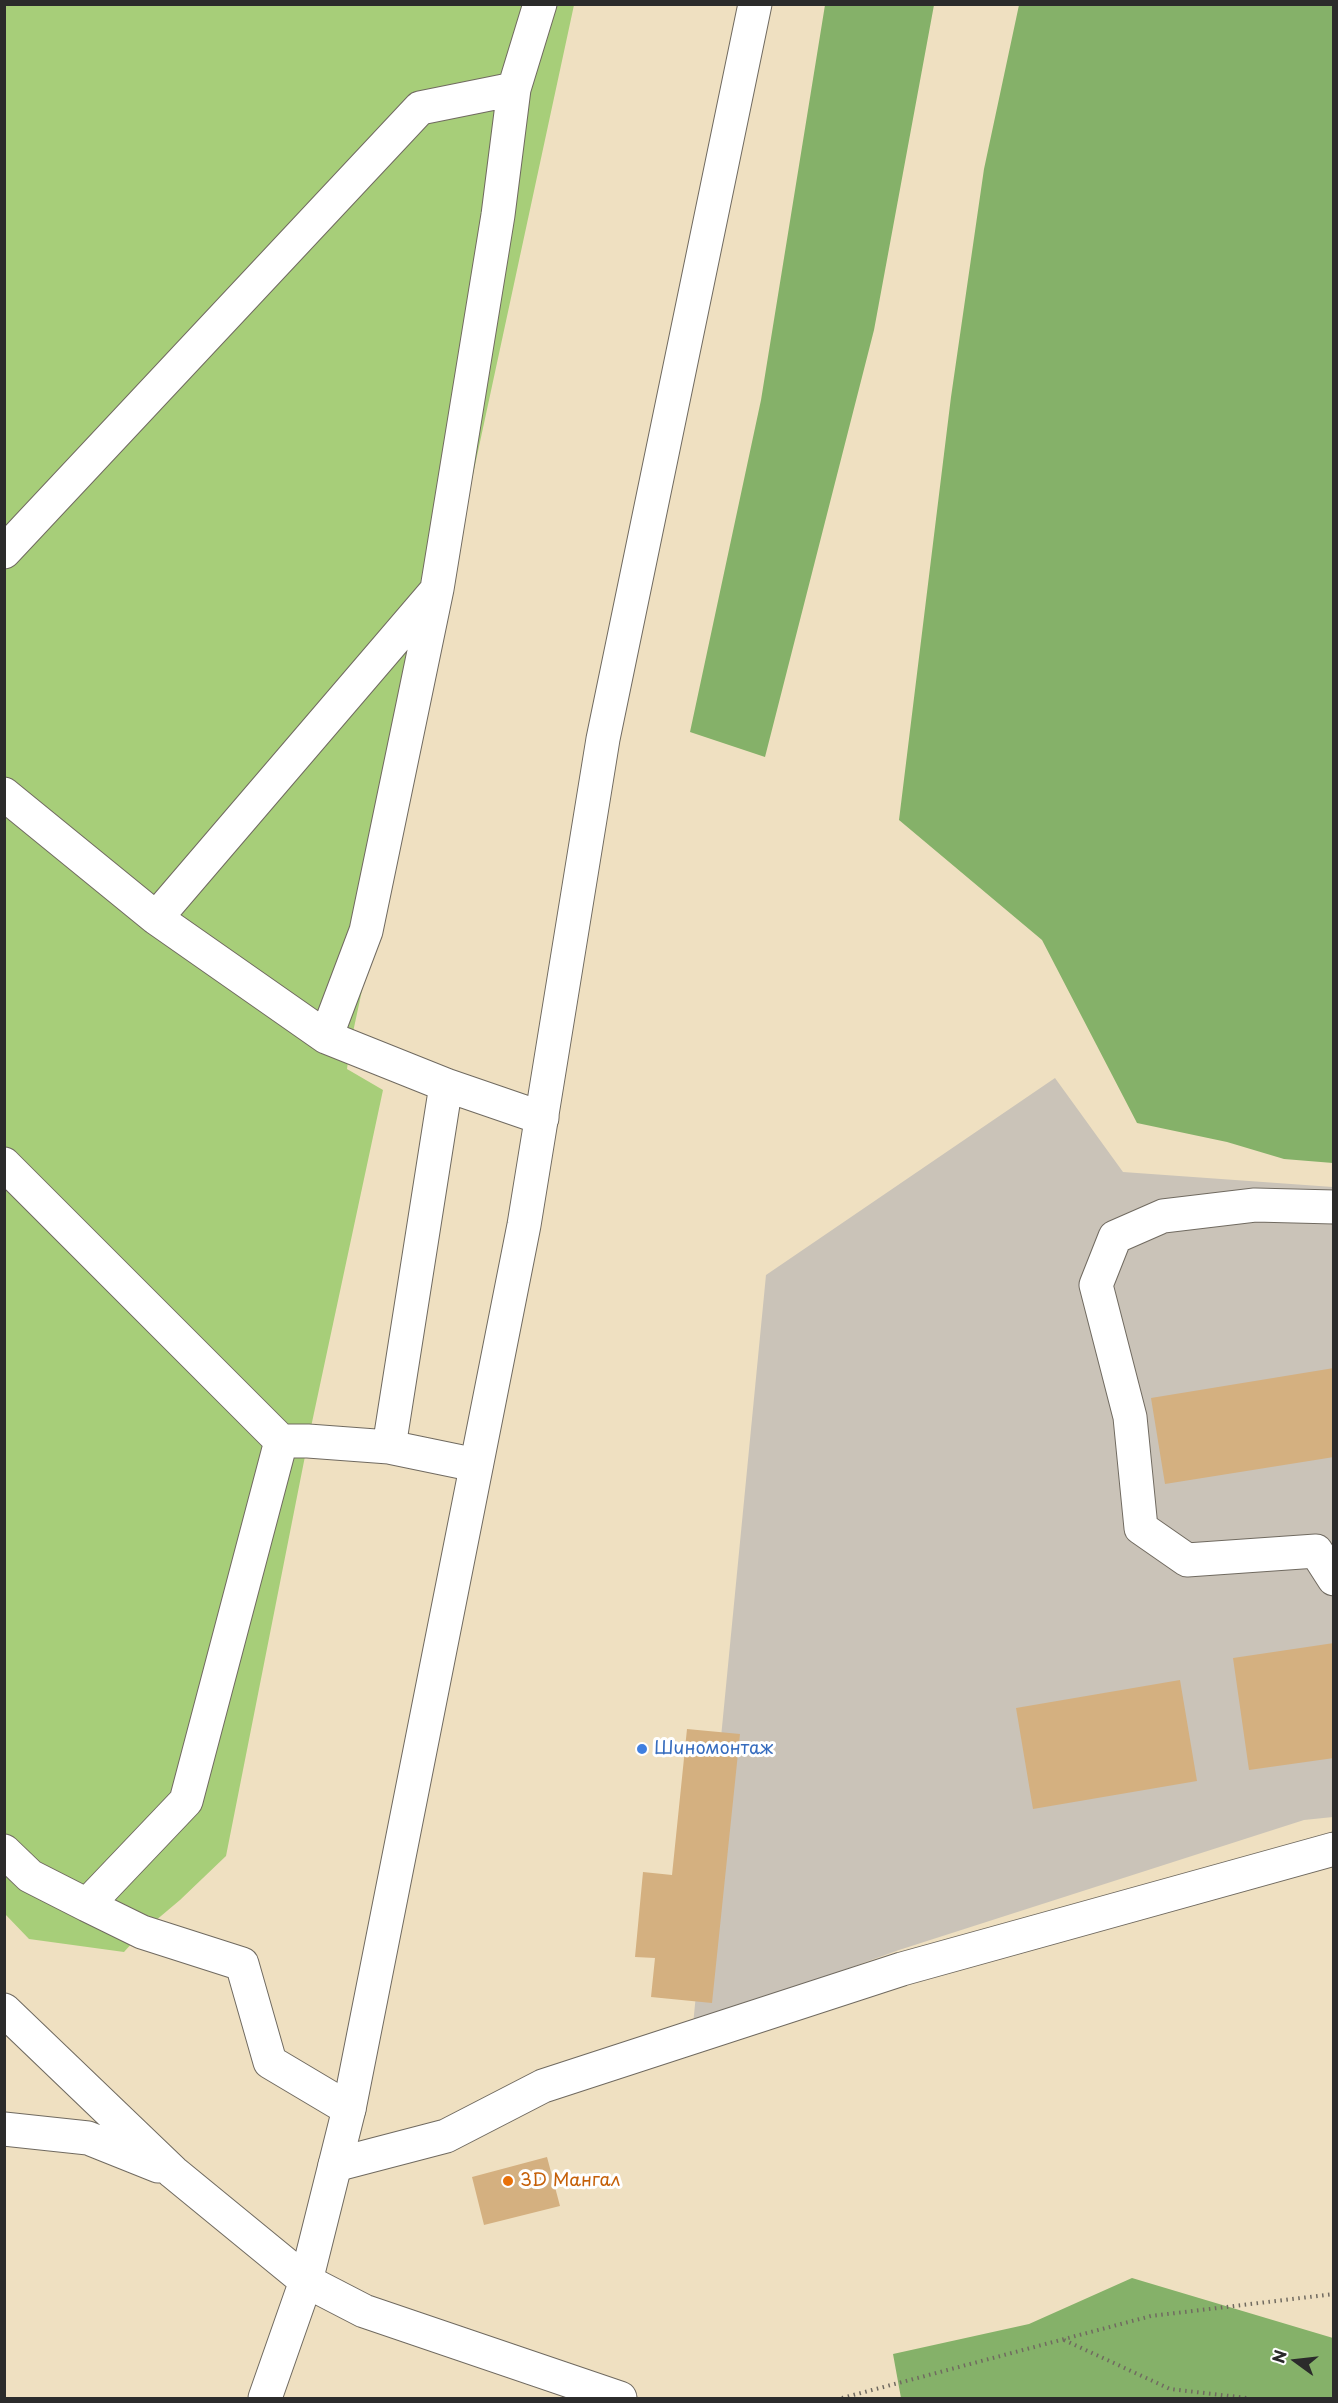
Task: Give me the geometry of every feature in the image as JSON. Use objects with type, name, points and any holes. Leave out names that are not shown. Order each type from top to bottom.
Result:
[{"type":"main road","points":[[326,1037],[366,931],[437,589],[498,215],[514,89],[540,4]]},
{"type":"main road","points":[[265,2398],[306,2281],[349,2109],[524,1225],[603,740],[755,4]]},
{"type":"main road","points":[[4,552],[420,108],[514,89]]},
{"type":"main road","points":[[156,918],[437,589]]},
{"type":"main road","points":[[4,794],[156,918],[326,1037],[446,1085],[542,1118]]},
{"type":"main road","points":[[389,1447],[446,1085]]},
{"type":"main road","points":[[4,1164],[281,1441],[389,1447],[476,1465]]},
{"type":"main road","points":[[1334,1207],[1255,1205],[1163,1216],[1115,1237],[1096,1285],[1130,1416],[1141,1528],[1187,1560],[1316,1551],[1334,1579]]},
{"type":"main road","points":[[87,1905],[186,1801],[281,1441]]},
{"type":"main road","points":[[335,2165],[446,2136],[543,2086],[902,1969],[1334,1849]]},
{"type":"main road","points":[[4,1851],[30,1876],[142,1932],[242,1964],[270,2062],[349,2109]]},
{"type":"main road","points":[[4,2010],[173,2172],[306,2281],[364,2311],[620,2398]]},
{"type":"main road","points":[[4,2129],[88,2138],[173,2172]]},
{"type":"path","points":[[842,2398],[1151,2316],[1334,2294]]},
{"type":"path","points":[[1062,2339],[1170,2389],[1247,2398]]},
{"type":"shaded area","points":[[1055,1078],[1123,1172],[1333,1187],[1333,1817],[1304,1820],[899,1950],[693,2025],[766,1275]]},
{"type":"green space","points":[[4,5],[574,5],[350,1046],[347,1069],[383,1090],[308,1441],[226,1856],[142,1932],[124,1952],[29,1939],[5,1914]]},
{"type":"green space","points":[[825,5],[934,5],[874,330],[765,757],[690,732],[761,400]]},
{"type":"green space","points":[[1019,5],[1333,5],[1333,1163],[1284,1159],[1227,1142],[1137,1123],[1042,940],[899,820],[951,397],[984,169]]},
{"type":"green space","points":[[1132,2278],[1333,2338],[1333,2398],[901,2398],[893,2354],[1029,2324]]},
{"type":"building","points":[[1334,1368],[1334,1457],[1165,1484],[1151,1398]]},
{"type":"building","points":[[1334,1643],[1334,1758],[1249,1770],[1233,1658]]},
{"type":"building","points":[[1180,1680],[1197,1781],[1033,1809],[1016,1708]]},
{"type":"building","points":[[687,1729],[740,1734],[712,2003],[651,1997],[655,1958],[635,1957],[643,1872],[672,1875]]},
{"type":"building","points":[[547,2157],[560,2206],[484,2225],[472,2177]]},
{"type":"place","name":"Шиномонтаж","points":[[642,1749]]},
{"type":"place","name":"3D Мангал","points":[[508,2181]]}]
